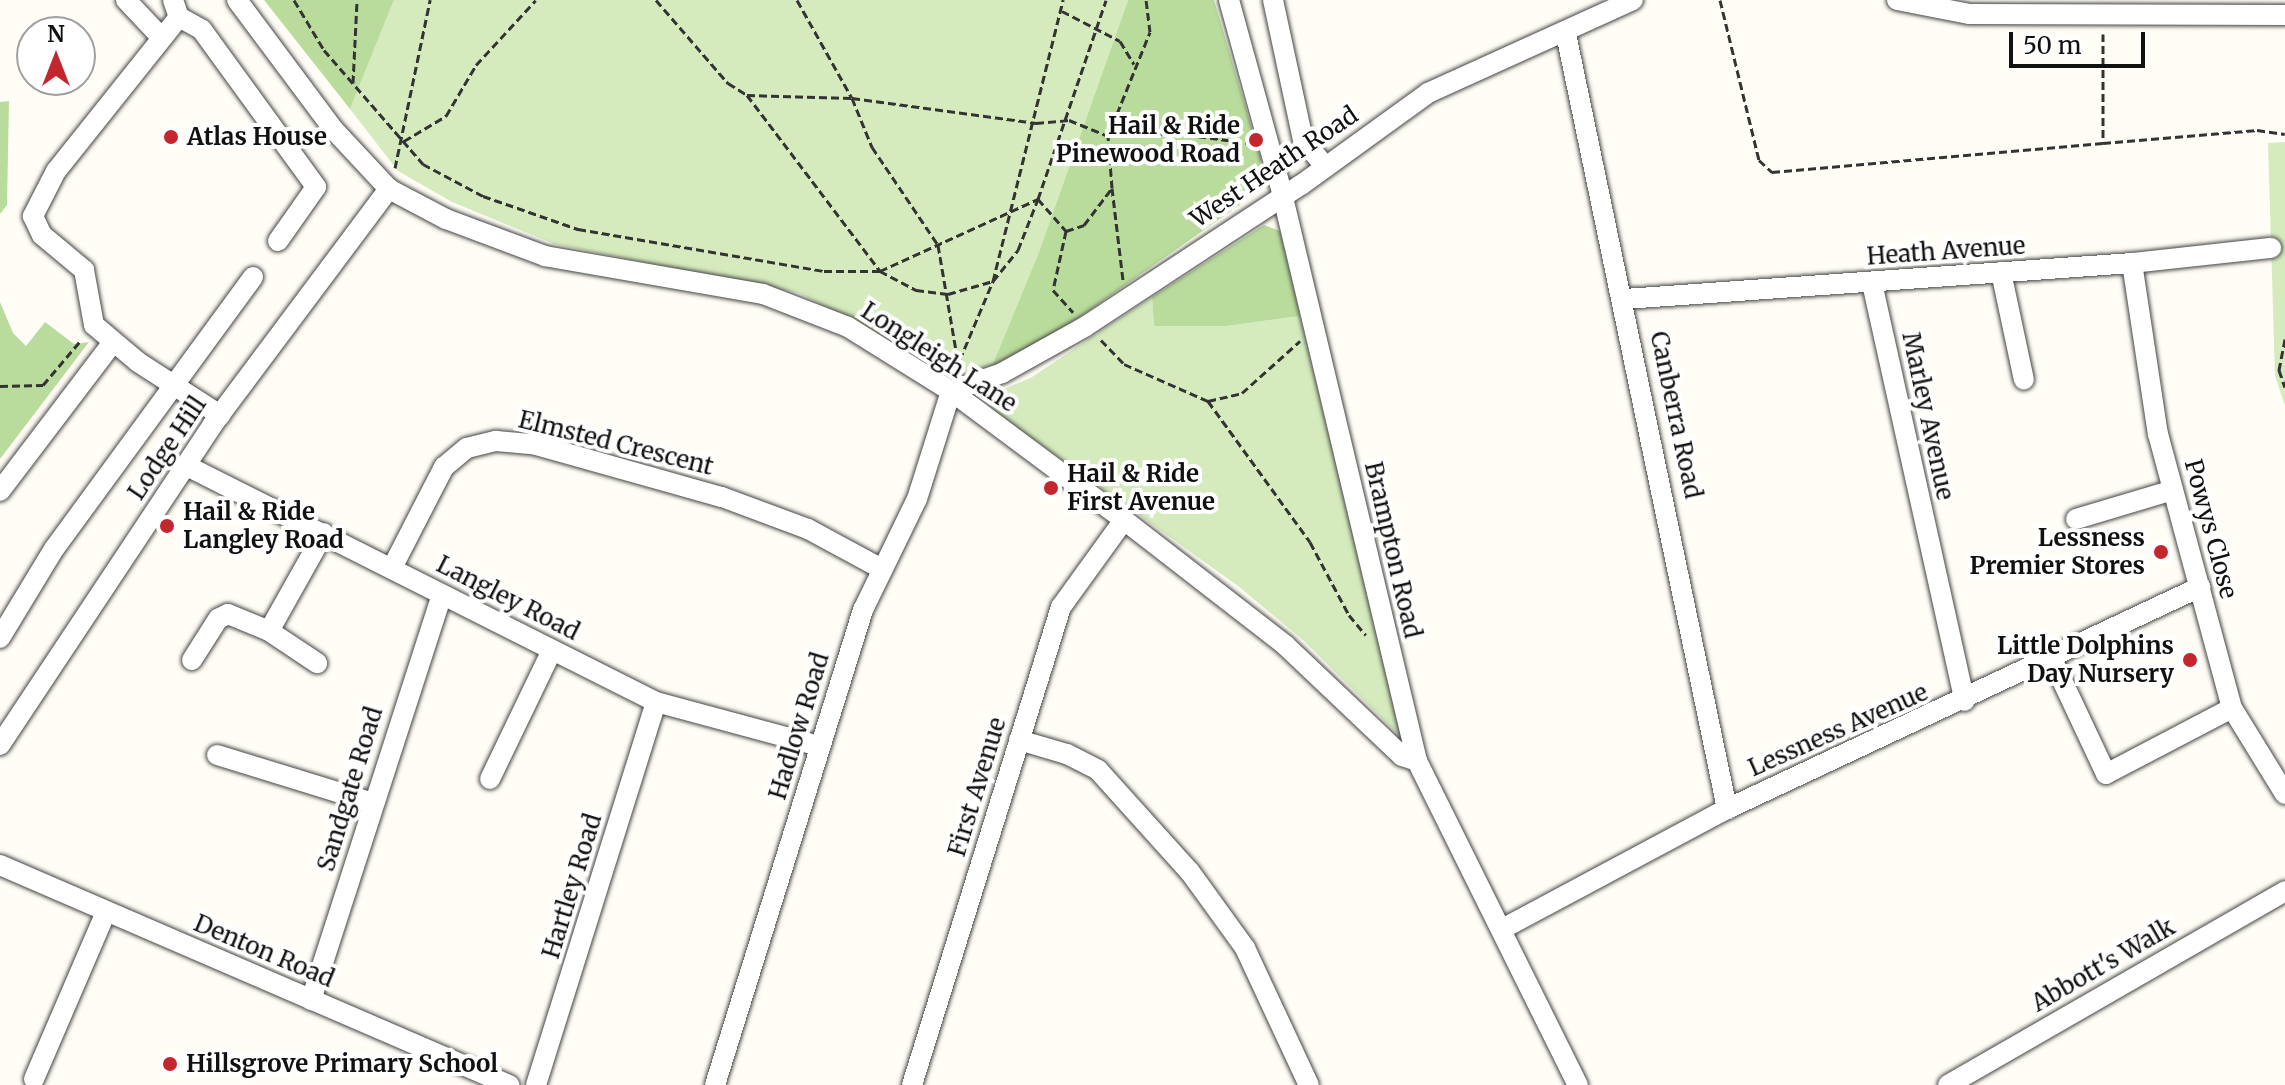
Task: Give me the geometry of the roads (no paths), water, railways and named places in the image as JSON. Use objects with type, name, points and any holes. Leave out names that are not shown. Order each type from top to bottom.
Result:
[{"type":"street","points":[[126,0],[161,37]]},
{"type":"street","name":"Longleigh Lane","points":[[237,0],[334,130],[389,189],[446,219],[545,256],[734,287],[793,303],[848,327],[951,391],[1124,520],[1285,645],[1402,756],[1417,761]]},
{"type":"street","name":"Brampton Road","points":[[1229,0],[1282,193],[1417,761],[1578,1085]]},
{"type":"street","points":[[1273,0],[1303,140],[1325,166]]},
{"type":"street","name":"West Heath Road","points":[[951,391],[1002,373],[1086,326],[1428,93],[1566,34],[1633,0]]},
{"type":"street","points":[[1897,0],[1969,14],[2285,15]]},
{"type":"street","points":[[220,415],[171,384],[94,325],[84,270],[42,235],[33,216],[56,171],[161,37],[176,8],[202,30],[316,187],[278,241]]},
{"type":"street","name":"Canberra Road","points":[[1566,34],[1625,299],[1727,809]]},
{"type":"street","name":"Lodge Hill","points":[[0,745],[185,465],[389,189]]},
{"type":"street","name":"Heath Avenue","points":[[1625,299],[2132,263],[2271,248]]},
{"type":"street","name":"Powys Close","points":[[2132,263],[2158,434],[2232,708],[2285,794]]},
{"type":"street","points":[[2001,272],[2024,380]]},
{"type":"street","points":[[0,638],[54,549],[171,384],[253,277]]},
{"type":"street","name":"Marley Avenue","points":[[1872,283],[1965,701]]},
{"type":"street","points":[[0,491],[113,342]]},
{"type":"street","name":"Hadlow Road","points":[[715,1085],[819,746],[880,568],[917,499],[951,391]]},
{"type":"street","name":"Elmsted Crescent","points":[[392,568],[444,467],[467,448],[496,441],[533,444],[722,497],[808,529],[880,568]]},
{"type":"street","name":"Langley Road","points":[[185,465],[656,702],[819,746]]},
{"type":"street","points":[[2076,519],[2173,490]]},
{"type":"street","name":"First Avenue","points":[[912,1085],[1061,607],[1124,520]]},
{"type":"street","points":[[269,631],[324,533]]},
{"type":"street","name":"Lessness Avenue","points":[[1502,929],[1727,809],[1965,701],[2200,587]]},
{"type":"street","name":"Sandgate Road","points":[[311,1000],[442,595]]},
{"type":"street","points":[[192,660],[218,619],[228,614],[269,631],[317,663]]},
{"type":"street","points":[[490,779],[552,650]]},
{"type":"street","points":[[2052,659],[2106,774],[2232,708]]},
{"type":"street","name":"Hartley Road","points":[[536,1085],[656,702]]},
{"type":"street","points":[[1019,740],[1067,754],[1098,770],[1190,872],[1245,948],[1309,1085]]},
{"type":"street","points":[[217,755],[373,803]]},
{"type":"street","name":"Denton Road","points":[[0,865],[509,1085]]},
{"type":"street","name":"Abbott's Walk","points":[[1948,1085],[2285,891]]},
{"type":"street","points":[[34,1079],[106,912]]},
{"type":"place","name":"Atlas House","points":[[171,137]]},
{"type":"place","name":"Hail & Ride Pinewood Road","points":[[1256,140]]},
{"type":"place","name":"Hail & Ride First Avenue","points":[[1051,488]]},
{"type":"place","name":"Hail & Ride Langley Road","points":[[167,526]]},
{"type":"place","name":"Lessness Premier Stores","points":[[2161,552]]},
{"type":"place","name":"Little Dolphins Day Nursery","points":[[2190,660]]},
{"type":"place","name":"Hillsgrove Primary School","points":[[170,1064]]}]
